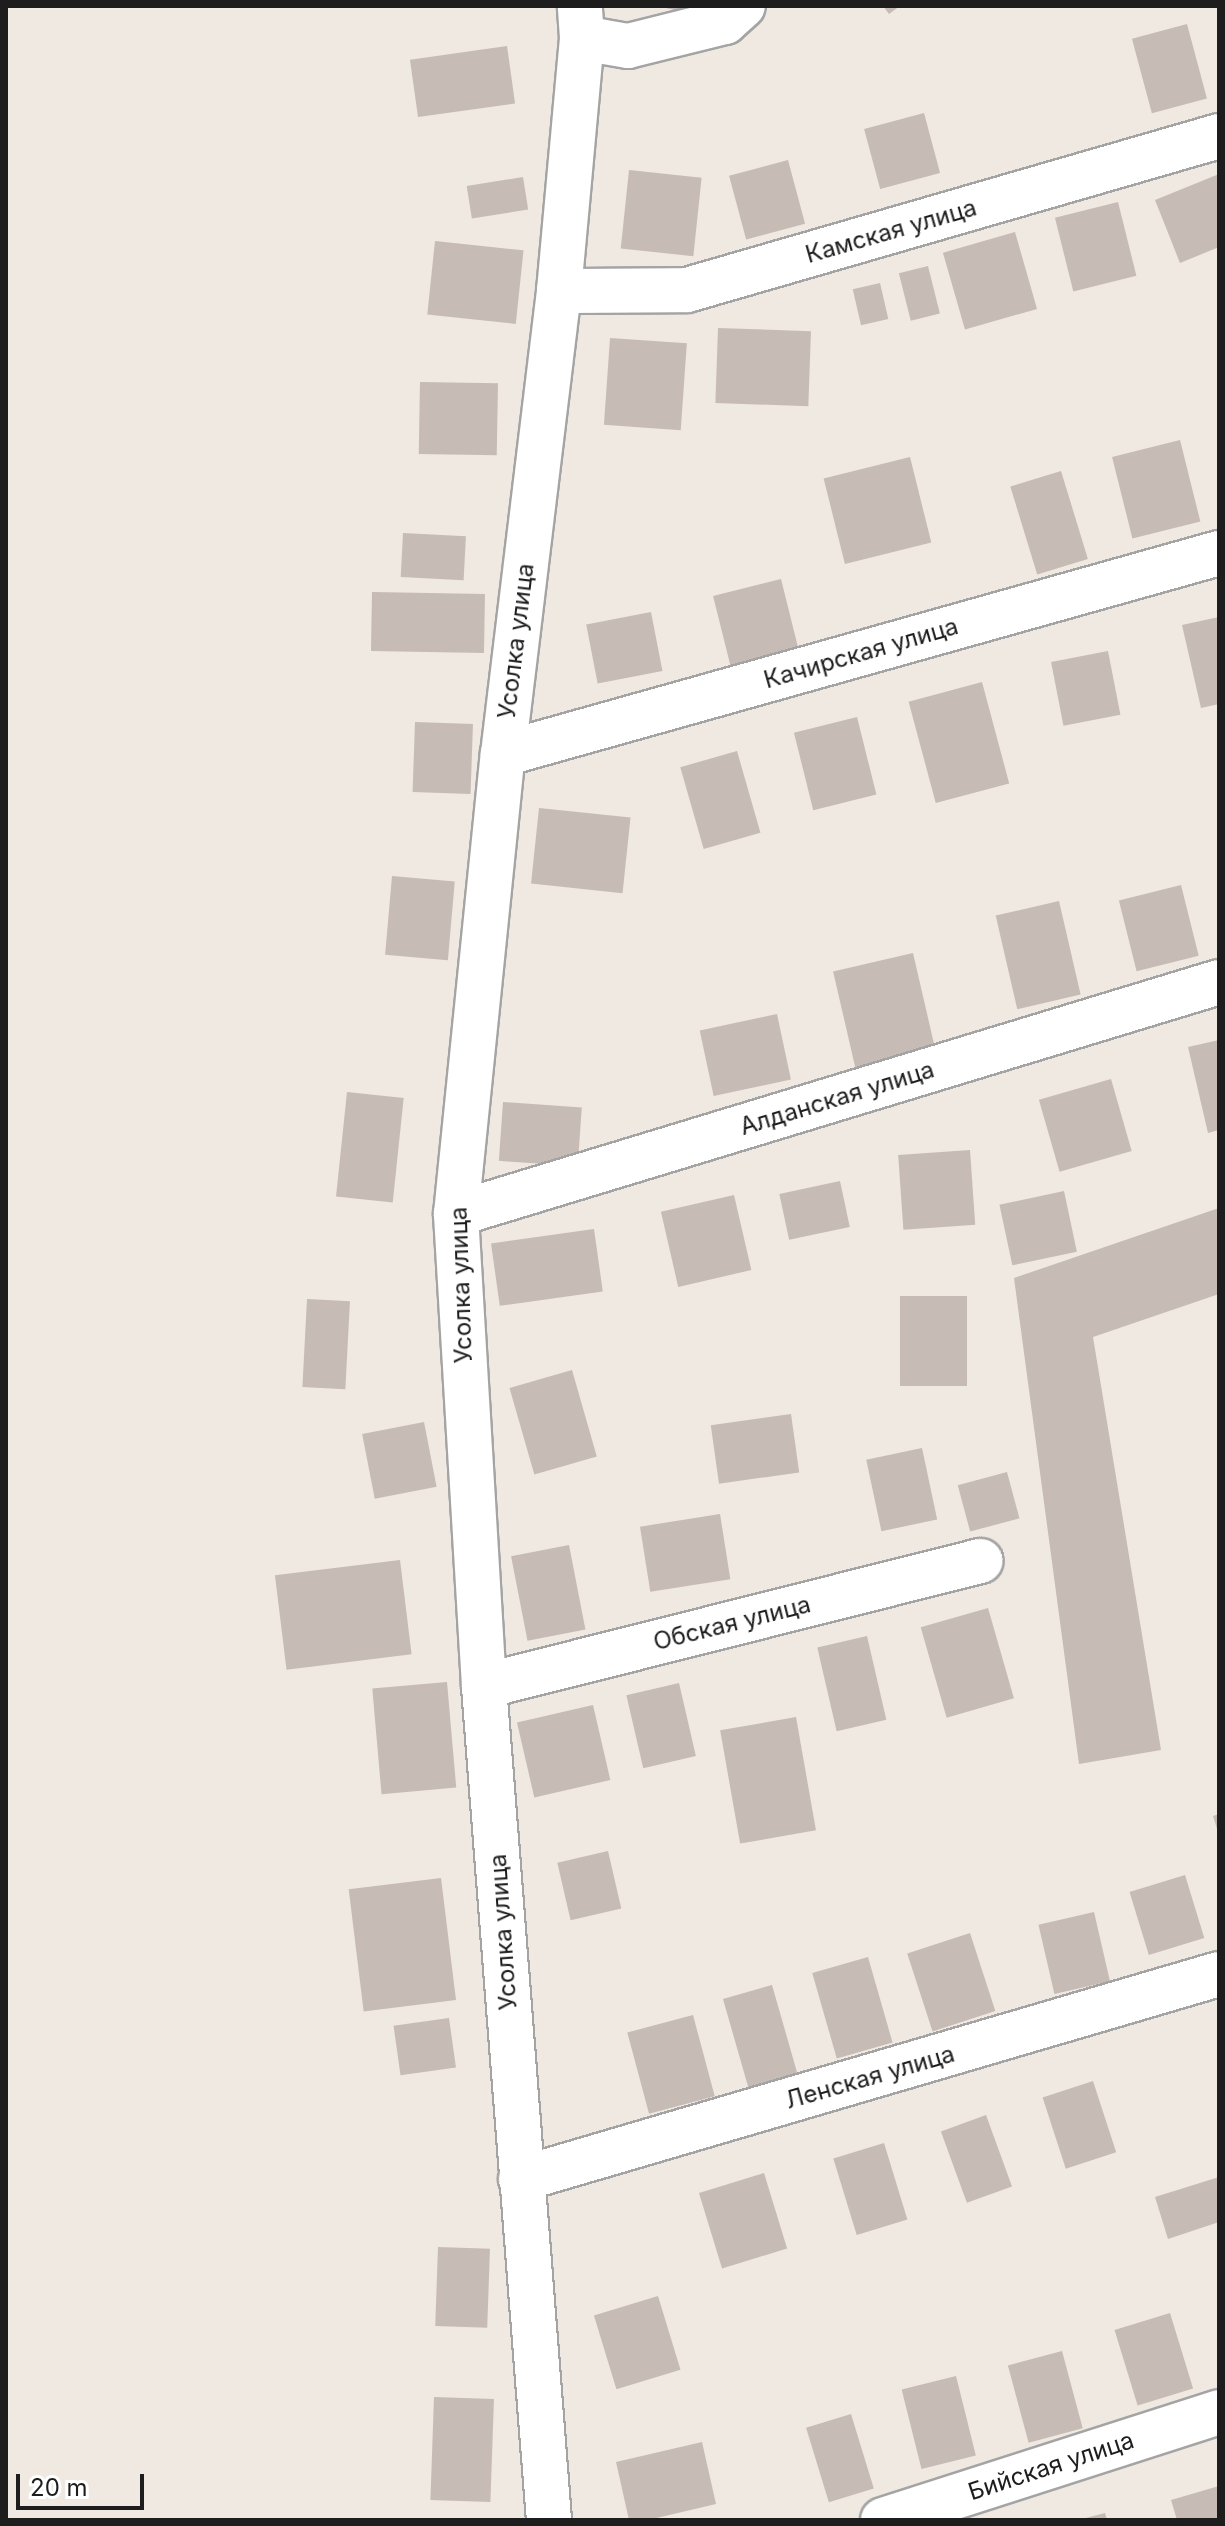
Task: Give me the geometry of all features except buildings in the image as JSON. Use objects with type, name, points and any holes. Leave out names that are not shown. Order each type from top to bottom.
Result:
[{"type":"street","points":[[581,22],[628,46],[725,22],[743,6]]},
{"type":"street","name":"Усолка улица","points":[[549,2520],[484,1686],[456,1214],[503,754],[559,291],[581,22]]},
{"type":"street","name":"Камская улица","points":[[559,291],[687,290],[1219,136]]},
{"type":"street","name":"Качирская улица","points":[[503,754],[1219,553]]},
{"type":"street","name":"Алданская улица","points":[[456,1214],[1219,982]]},
{"type":"street","name":"Обская улица","points":[[484,1686],[980,1561]]},
{"type":"street","name":"Ленская улица","points":[[521,2179],[1219,1974]]},
{"type":"street","name":"Бийская улица","points":[[883,2520],[1219,2412]]}]
